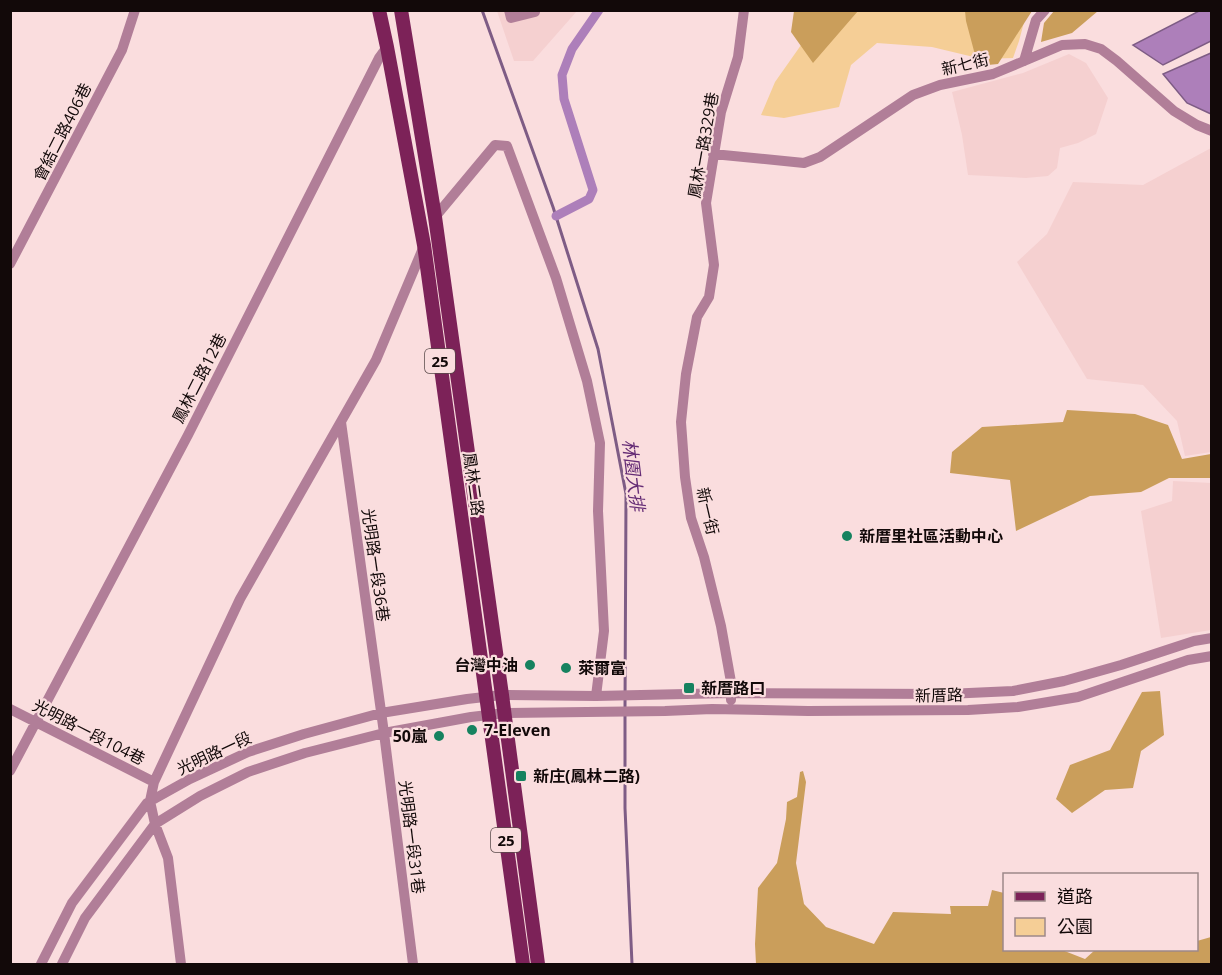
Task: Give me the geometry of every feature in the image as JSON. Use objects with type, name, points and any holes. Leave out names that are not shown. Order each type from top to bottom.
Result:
[{"type":"main road","name":"鳳林二路","points":[[379,10],[424,245],[523,964]]},
{"type":"main road","name":"鳳林二路","points":[[401,10],[435,216],[538,964]]},
{"type":"street","name":"會結二路406巷","points":[[10,264],[122,50],[135,10]]},
{"type":"street","points":[[509,10],[511,18],[535,12]]},
{"type":"street","name":"鳳林一路329巷","points":[[696,317],[709,297],[714,265],[706,203],[721,112],[738,57],[744,10]]},
{"type":"street","points":[[1023,61],[1036,21],[1045,10]]},
{"type":"street","name":"新七街","points":[[713,154],[804,163],[820,157],[913,95],[940,85],[993,74],[1062,45],[1085,44],[1101,49],[1174,111],[1212,131]]},
{"type":"street","name":"鳳林二路12巷","points":[[10,771],[188,435],[379,58],[387,47]]},
{"type":"street","points":[[435,216],[495,145],[507,147],[556,278],[586,381],[600,443],[598,511],[604,631],[598,696],[502,695],[486,697]]},
{"type":"street","points":[[181,964],[168,858],[155,824],[150,801],[154,782],[240,599],[376,360],[424,245]]},
{"type":"street","name":"新一街","points":[[696,317],[686,374],[681,422],[685,477],[691,519],[704,557],[721,626],[731,682],[731,710]]},
{"type":"street","name":"光明路一段36巷","points":[[341,422],[381,713]]},
{"type":"street","name":"新厝路","points":[[598,696],[731,693],[947,694],[1013,691],[1064,681],[1121,665],[1194,640],[1212,638]]},
{"type":"street","name":"新厝路","points":[[504,713],[957,710],[1018,707],[1078,696],[1188,660],[1212,656]]},
{"type":"street","name":"光明路一段","points":[[40,964],[72,903],[150,801],[248,752],[303,734],[381,713],[486,697]]},
{"type":"street","name":"光明路一段104巷","points":[[10,709],[154,782]]},
{"type":"street","name":"光明路一段31巷","points":[[381,713],[413,964]]},
{"type":"street","points":[[488,715],[504,713]]},
{"type":"street","name":"光明路一段","points":[[62,964],[85,918],[155,824],[200,796],[248,772],[305,753],[384,733],[488,715]]},
{"type":"shaded area","points":[[794,10],[858,11],[813,63],[791,32]]},
{"type":"shaded area","points":[[965,10],[1032,11],[998,64],[978,66]]},
{"type":"shaded area","points":[[1201,10],[1211,11],[1211,41],[1163,65],[1133,45]]},
{"type":"shaded area","points":[[497,11],[577,11],[533,61],[514,61]]},
{"type":"shaded area","points":[[1054,11],[1098,11],[1072,33],[1041,42],[1044,23]]},
{"type":"shaded area","points":[[1211,53],[1211,114],[1187,103],[1163,74]]},
{"type":"shaded area","points":[[1069,54],[1086,63],[1108,98],[1096,134],[1078,143],[1060,148],[1057,168],[1048,176],[1026,178],[968,175],[952,92],[1023,73]]},
{"type":"shaded area","points":[[1211,148],[1211,452],[1185,456],[1177,421],[1143,385],[1087,379],[1017,262],[1047,234],[1073,182],[1143,185]]},
{"type":"shaded area","points":[[1067,410],[1135,414],[1168,425],[1182,459],[1211,454],[1211,478],[1169,478],[1141,492],[1090,496],[1016,531],[1010,480],[950,473],[952,452],[982,427],[1063,422]]},
{"type":"shaded area","points":[[1173,481],[1211,483],[1211,630],[1161,638],[1141,511],[1172,501]]},
{"type":"shaded area","points":[[1160,691],[1164,735],[1141,751],[1133,788],[1105,790],[1072,813],[1056,799],[1070,765],[1110,750],[1142,692]]},
{"type":"shaded area","points":[[803,771],[806,782],[796,863],[804,904],[826,927],[874,944],[893,912],[951,914],[950,906],[988,906],[992,890],[1003,893],[1003,951],[1065,951],[1085,959],[1094,951],[1198,951],[1198,941],[1211,937],[1211,964],[756,964],[758,888],[777,863],[787,802],[797,797],[800,772]]},
{"type":"green space","points":[[825,11],[1027,11],[1013,58],[982,59],[932,47],[877,43],[851,65],[839,107],[784,118],[761,115],[775,82]]},
{"type":"waterway","name":"林園大排","points":[[482,10],[553,207],[598,349],[626,494],[625,708]]},
{"type":"waterway","points":[[556,216],[589,199],[593,190],[564,99],[562,75],[572,49],[599,10]]},
{"type":"waterway","name":"林園大排","points":[[625,714],[625,808],[632,964]]},
{"type":"place","name":"新厝里社區活動中心","points":[[847,536]]},
{"type":"place","name":"台灣中油","points":[[530,665]]},
{"type":"place","name":"萊爾富","points":[[566,668]]},
{"type":"place","name":"新厝路口","points":[[689,688]]},
{"type":"place","name":"7-Eleven","points":[[472,730]]},
{"type":"place","name":"50嵐","points":[[439,736]]},
{"type":"place","name":"新庄(鳳林二路)","points":[[521,776]]}]
